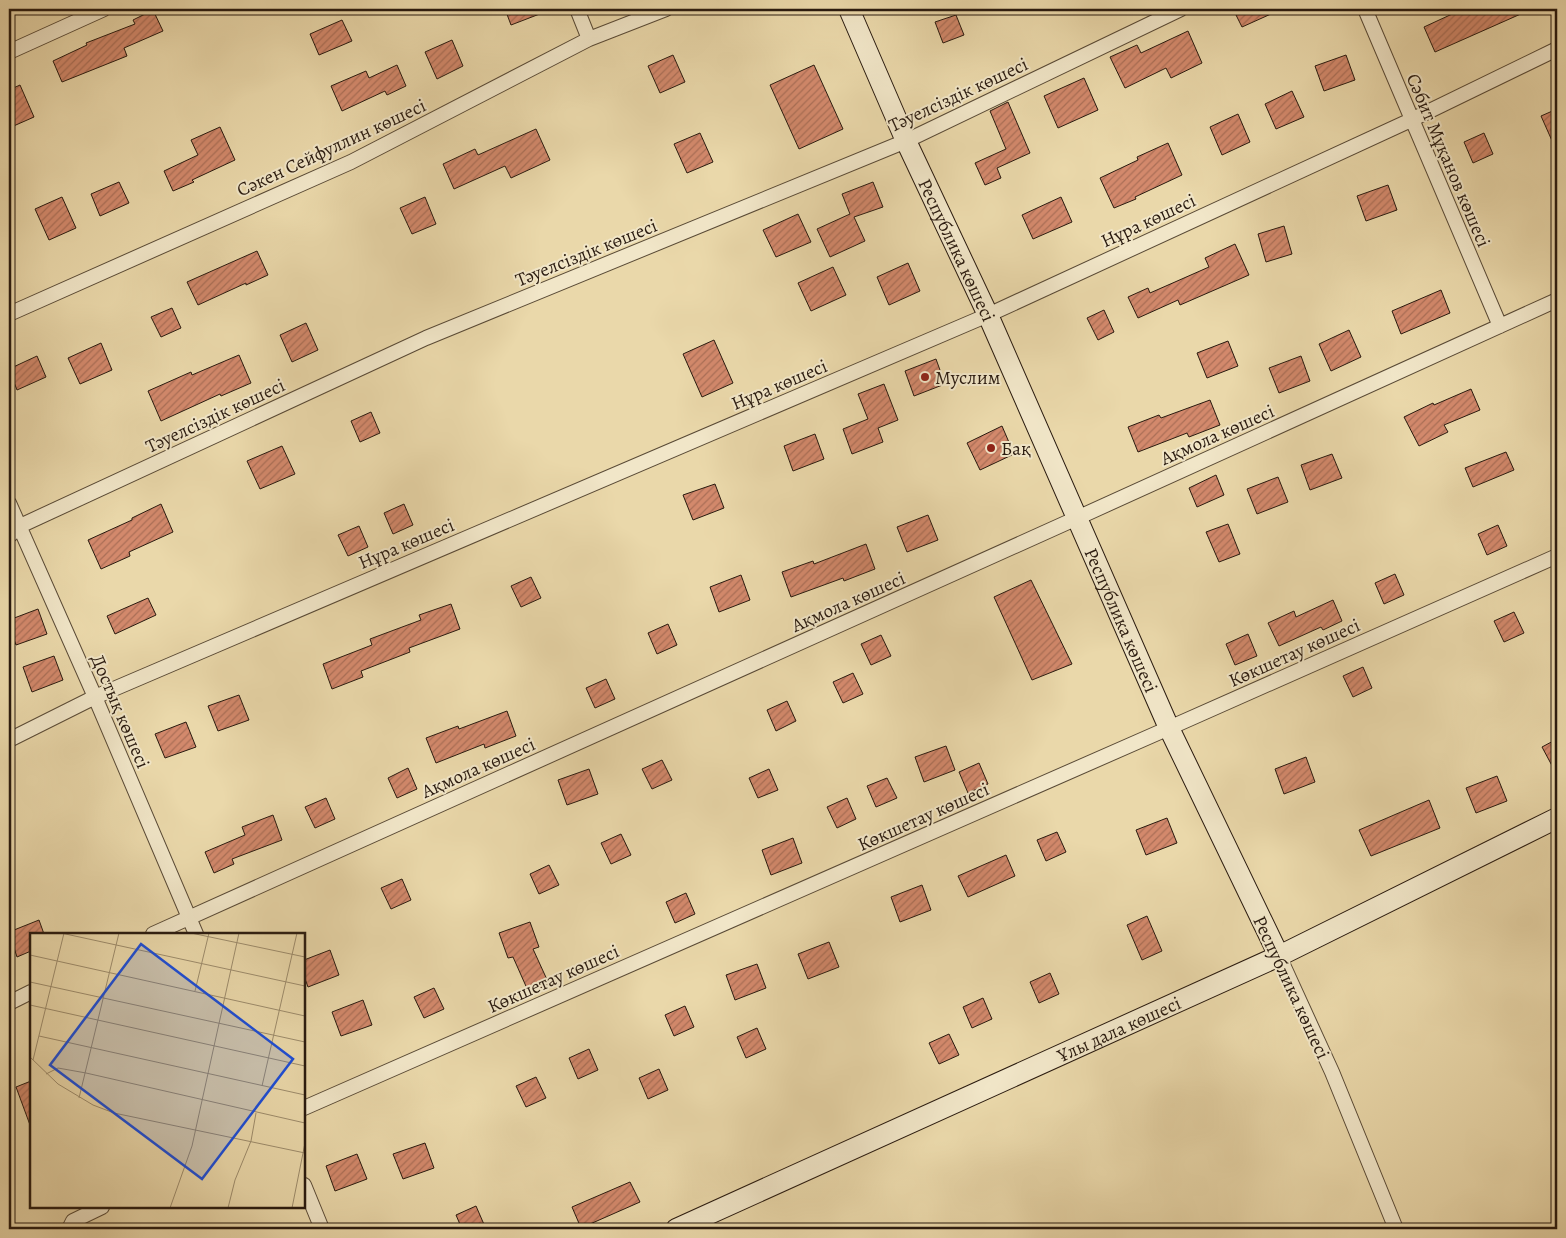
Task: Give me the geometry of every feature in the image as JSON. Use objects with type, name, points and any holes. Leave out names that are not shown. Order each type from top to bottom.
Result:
[{"type":"street","points":[[9,52],[104,9]]},
{"type":"street","points":[[577,9],[589,39]]},
{"type":"street","name":"Сәкен Сейфуллин көшесі","points":[[9,314],[351,162],[589,39],[666,9]]},
{"type":"street","name":"Республика көшесі","points":[[849,9],[906,141],[988,315],[1169,728],[1279,956],[1332,1072],[1396,1229]]},
{"type":"street","name":"Тәуелсіздік көшесі","points":[[9,536],[20,526],[426,338],[906,141],[1182,9]]},
{"type":"street","name":"Сәбит Мұқанов көшесі","points":[[1365,9],[1500,326]]},
{"type":"street","name":"Нұра көшесі","points":[[9,740],[95,697],[988,315],[1411,120],[1557,50]]},
{"type":"street","name":"Ақмола көшесі","points":[[155,933],[1078,518],[1557,300]]},
{"type":"street","name":"Достық көшесі","points":[[9,503],[95,697],[196,933]]},
{"type":"street","name":"Көкшетау көшесі","points":[[305,1108],[1557,556]]},
{"type":"street","name":"Ұлы дала көшесі","points":[[676,1229],[1279,956],[1557,818]]},
{"type":"street","points":[[9,1003],[30,992]]},
{"type":"street","points":[[305,1187],[322,1229]]},
{"type":"street","points":[[68,1229],[73,1221],[100,1208]]},
{"type":"building","points":[[505,9],[550,9],[550,10],[511,25]]},
{"type":"building","points":[[1233,9],[1282,9],[1242,27]]},
{"type":"building","points":[[1463,9],[1532,9],[1435,52],[1424,27]]},
{"type":"building","points":[[153,10],[163,31],[124,48],[127,56],[62,82],[53,61],[87,45],[86,43],[135,24],[133,20]]},
{"type":"building","points":[[956,15],[964,35],[943,43],[935,22]]},
{"type":"building","points":[[342,20],[352,41],[319,55],[310,34]]},
{"type":"building","points":[[1188,31],[1202,63],[1171,78],[1166,68],[1125,88],[1110,57],[1137,45],[1141,53]]},
{"type":"building","points":[[452,40],[463,66],[437,79],[425,52]]},
{"type":"building","points":[[673,55],[685,82],[660,93],[648,66]]},
{"type":"building","points":[[1346,55],[1355,80],[1324,91],[1315,66]]},
{"type":"building","points":[[397,65],[406,86],[387,95],[385,91],[342,111],[331,86],[366,71],[369,78]]},
{"type":"building","points":[[814,65],[843,129],[799,149],[770,85]]},
{"type":"building","points":[[1084,78],[1098,110],[1058,128],[1044,96]]},
{"type":"building","points":[[20,85],[34,117],[9,128],[9,90]]},
{"type":"building","points":[[1292,91],[1304,117],[1276,129],[1265,104]]},
{"type":"building","points":[[1008,102],[1030,153],[997,168],[1001,178],[985,185],[975,163],[1006,149],[990,111]]},
{"type":"building","points":[[1557,109],[1557,152],[1541,116]]},
{"type":"building","points":[[1238,114],[1250,142],[1222,155],[1210,127]]},
{"type":"building","points":[[220,127],[235,160],[173,191],[164,171],[198,155],[191,140]]},
{"type":"building","points":[[536,129],[550,160],[511,178],[505,166],[454,189],[443,164],[475,149],[478,155]]},
{"type":"building","points":[[700,133],[713,162],[687,173],[674,144]]},
{"type":"building","points":[[1484,133],[1493,154],[1473,163],[1464,142]]},
{"type":"building","points":[[1168,143],[1182,175],[1135,197],[1136,199],[1114,208],[1100,178],[1138,160],[1137,157]]},
{"type":"building","points":[[119,182],[129,203],[100,216],[91,194]]},
{"type":"building","points":[[873,182],[883,207],[854,217],[865,241],[830,257],[817,229],[850,214],[842,194]]},
{"type":"building","points":[[1388,185],[1397,210],[1366,221],[1357,196]]},
{"type":"building","points":[[62,197],[76,228],[49,240],[35,209]]},
{"type":"building","points":[[425,197],[436,224],[412,234],[400,208]]},
{"type":"building","points":[[1061,197],[1072,222],[1033,239],[1022,215]]},
{"type":"building","points":[[798,214],[811,242],[776,257],[763,230]]},
{"type":"building","points":[[1284,226],[1292,254],[1266,262],[1258,234]]},
{"type":"building","points":[[1235,244],[1249,275],[1180,305],[1178,300],[1138,318],[1128,297],[1148,288],[1150,293],[1209,267],[1205,258]]},
{"type":"building","points":[[257,251],[268,275],[198,305],[187,282]]},
{"type":"building","points":[[908,263],[920,291],[889,305],[877,277]]},
{"type":"building","points":[[833,267],[846,295],[811,311],[798,283]]},
{"type":"building","points":[[1441,290],[1450,313],[1401,334],[1392,311]]},
{"type":"building","points":[[172,308],[181,328],[161,337],[151,317]]},
{"type":"building","points":[[1104,310],[1114,332],[1098,340],[1087,318]]},
{"type":"building","points":[[306,323],[318,350],[292,362],[280,335]]},
{"type":"building","points":[[1349,330],[1361,357],[1331,371],[1319,344]]},
{"type":"building","points":[[714,340],[733,383],[702,397],[683,354]]},
{"type":"building","points":[[1228,341],[1238,366],[1207,378],[1197,353]]},
{"type":"building","points":[[101,343],[112,370],[80,384],[68,358]]},
{"type":"building","points":[[239,355],[251,383],[221,396],[220,394],[161,421],[148,391],[191,372],[192,375]]},
{"type":"building","points":[[37,356],[46,377],[17,390],[9,369]]},
{"type":"building","points":[[1301,356],[1310,381],[1279,393],[1269,368]]},
{"type":"building","name":"Муслим","points":[[936,359],[945,384],[914,396],[905,371]]},
{"type":"building","points":[[884,384],[898,420],[878,428],[883,442],[852,454],[843,429],[868,419],[858,394]]},
{"type":"building","points":[[1471,389],[1480,410],[1444,425],[1448,432],[1419,446],[1404,417],[1433,403],[1434,405]]},
{"type":"building","points":[[1210,400],[1220,425],[1189,437],[1187,433],[1138,452],[1128,427],[1159,415],[1161,418]]},
{"type":"building","points":[[371,412],[380,433],[360,442],[351,421]]},
{"type":"building","name":"Бақ","points":[[1002,426],[1014,454],[980,470],[967,443]]},
{"type":"building","points":[[815,434],[824,459],[793,471],[784,446]]},
{"type":"building","points":[[282,446],[295,474],[260,489],[247,461]]},
{"type":"building","points":[[1506,452],[1514,470],[1473,487],[1465,468]]},
{"type":"building","points":[[1332,454],[1342,478],[1310,490],[1301,465]]},
{"type":"building","points":[[1216,475],[1224,495],[1197,507],[1189,488]]},
{"type":"building","points":[[1278,477],[1288,502],[1257,514],[1247,489]]},
{"type":"building","points":[[715,484],[724,508],[693,520],[683,495]]},
{"type":"building","points":[[161,504],[173,532],[129,552],[130,556],[101,569],[88,540],[132,520],[132,518]]},
{"type":"building","points":[[404,504],[413,525],[393,534],[384,513]]},
{"type":"building","points":[[928,515],[938,540],[907,552],[897,527]]},
{"type":"building","points":[[1228,524],[1240,554],[1219,562],[1206,532]]},
{"type":"building","points":[[1498,525],[1507,546],[1487,555],[1478,534]]},
{"type":"building","points":[[359,526],[368,547],[348,556],[338,535]]},
{"type":"building","points":[[866,544],[875,569],[844,581],[843,578],[791,597],[782,572],[813,561],[814,564]]},
{"type":"building","points":[[1395,574],[1404,595],[1384,604],[1375,583]]},
{"type":"building","points":[[741,575],[750,600],[719,612],[710,587]]},
{"type":"building","points":[[531,577],[541,598],[521,607],[511,586]]},
{"type":"building","points":[[1031,580],[1072,664],[1032,680],[994,597]]},
{"type":"building","points":[[148,598],[156,615],[115,634],[107,616]]},
{"type":"building","points":[[1333,600],[1342,621],[1323,630],[1321,627],[1279,646],[1268,623],[1294,611],[1296,617]]},
{"type":"building","points":[[451,604],[460,629],[409,648],[410,652],[361,671],[363,677],[332,689],[323,664],[372,645],[370,639],[421,620],[419,615]]},
{"type":"building","points":[[38,609],[47,634],[16,645],[9,620]]},
{"type":"building","points":[[1514,612],[1524,633],[1504,642],[1494,621]]},
{"type":"building","points":[[668,624],[677,645],[657,654],[648,633]]},
{"type":"building","points":[[1248,634],[1257,656],[1235,665],[1226,644]]},
{"type":"building","points":[[881,635],[891,656],[871,665],[861,644]]},
{"type":"building","points":[[54,656],[63,680],[32,692],[23,667]]},
{"type":"building","points":[[1363,667],[1372,688],[1353,697],[1343,676]]},
{"type":"building","points":[[853,673],[863,694],[843,703],[833,682]]},
{"type":"building","points":[[606,679],[615,699],[595,708],[586,688]]},
{"type":"building","points":[[239,695],[249,720],[218,731],[208,706]]},
{"type":"building","points":[[787,701],[796,721],[776,731],[767,710]]},
{"type":"building","points":[[507,711],[516,736],[485,748],[484,744],[436,763],[426,738],[458,726],[459,729]]},
{"type":"building","points":[[186,722],[196,747],[165,758],[155,734]]},
{"type":"building","points":[[1557,739],[1557,775],[1542,747]]},
{"type":"building","points":[[946,746],[955,770],[924,782],[915,757]]},
{"type":"building","points":[[1306,757],[1315,782],[1284,794],[1275,769]]},
{"type":"building","points":[[662,760],[672,780],[652,789],[642,769]]},
{"type":"building","points":[[979,763],[988,784],[968,793],[959,772]]},
{"type":"building","points":[[408,768],[417,789],[397,798],[388,778]]},
{"type":"building","points":[[589,769],[598,794],[567,805],[558,780]]},
{"type":"building","points":[[769,769],[778,790],[758,798],[749,778]]},
{"type":"building","points":[[1497,776],[1507,801],[1476,813],[1466,788]]},
{"type":"building","points":[[887,778],[897,798],[876,807],[867,786]]},
{"type":"building","points":[[326,798],[335,819],[315,828],[305,807]]},
{"type":"building","points":[[847,798],[856,819],[837,828],[827,807]]},
{"type":"building","points":[[1429,800],[1440,828],[1371,856],[1359,830]]},
{"type":"building","points":[[273,815],[282,840],[232,859],[234,864],[214,873],[205,852],[245,835],[242,827]]},
{"type":"building","points":[[1167,818],[1177,843],[1146,855],[1136,830]]},
{"type":"building","points":[[1057,832],[1066,852],[1046,861],[1037,840]]},
{"type":"building","points":[[621,834],[631,855],[611,864],[601,843]]},
{"type":"building","points":[[793,838],[802,863],[771,875],[762,850]]},
{"type":"building","points":[[1006,855],[1015,876],[968,897],[958,876]]},
{"type":"building","points":[[549,865],[559,885],[539,894],[530,874]]},
{"type":"building","points":[[402,879],[411,900],[391,909],[381,888]]},
{"type":"building","points":[[922,885],[931,910],[900,922],[891,897]]},
{"type":"building","points":[[686,893],[695,914],[675,923],[666,902]]},
{"type":"building","points":[[1147,916],[1162,951],[1142,960],[1127,925]]},
{"type":"building","points":[[39,920],[44,933],[30,933],[30,951],[17,957],[9,932]]},
{"type":"building","points":[[530,922],[539,947],[533,949],[549,984],[529,993],[513,957],[508,958],[499,933]]},
{"type":"building","points":[[829,942],[839,967],[808,979],[798,954]]},
{"type":"building","points":[[330,950],[339,975],[308,987],[305,979],[305,960]]},
{"type":"building","points":[[757,964],[766,988],[735,1000],[726,975]]},
{"type":"building","points":[[1050,973],[1059,994],[1039,1003],[1030,982]]},
{"type":"building","points":[[434,988],[444,1009],[424,1018],[414,997]]},
{"type":"building","points":[[983,998],[992,1019],[972,1028],[963,1007]]},
{"type":"building","points":[[363,1000],[372,1025],[341,1036],[332,1012]]},
{"type":"building","points":[[685,1006],[694,1027],[674,1036],[665,1015]]},
{"type":"building","points":[[757,1028],[766,1049],[746,1058],[737,1037]]},
{"type":"building","points":[[949,1034],[959,1055],[939,1064],[929,1043]]},
{"type":"building","points":[[589,1049],[598,1070],[578,1079],[569,1058]]},
{"type":"building","points":[[659,1069],[668,1090],[648,1099],[639,1078]]},
{"type":"building","points":[[536,1077],[546,1098],[526,1107],[516,1086]]},
{"type":"building","points":[[30,1081],[30,1125],[16,1087]]},
{"type":"building","points":[[425,1143],[434,1168],[403,1179],[393,1154]]},
{"type":"building","points":[[357,1154],[367,1179],[335,1191],[326,1166]]},
{"type":"building","points":[[630,1182],[640,1202],[581,1228],[572,1207]]},
{"type":"building","points":[[476,1206],[486,1229],[462,1229],[456,1215]]},
{"type":"place","name":"Муслим","points":[[925,377]]},
{"type":"place","name":"Бақ","points":[[991,448]]}]
